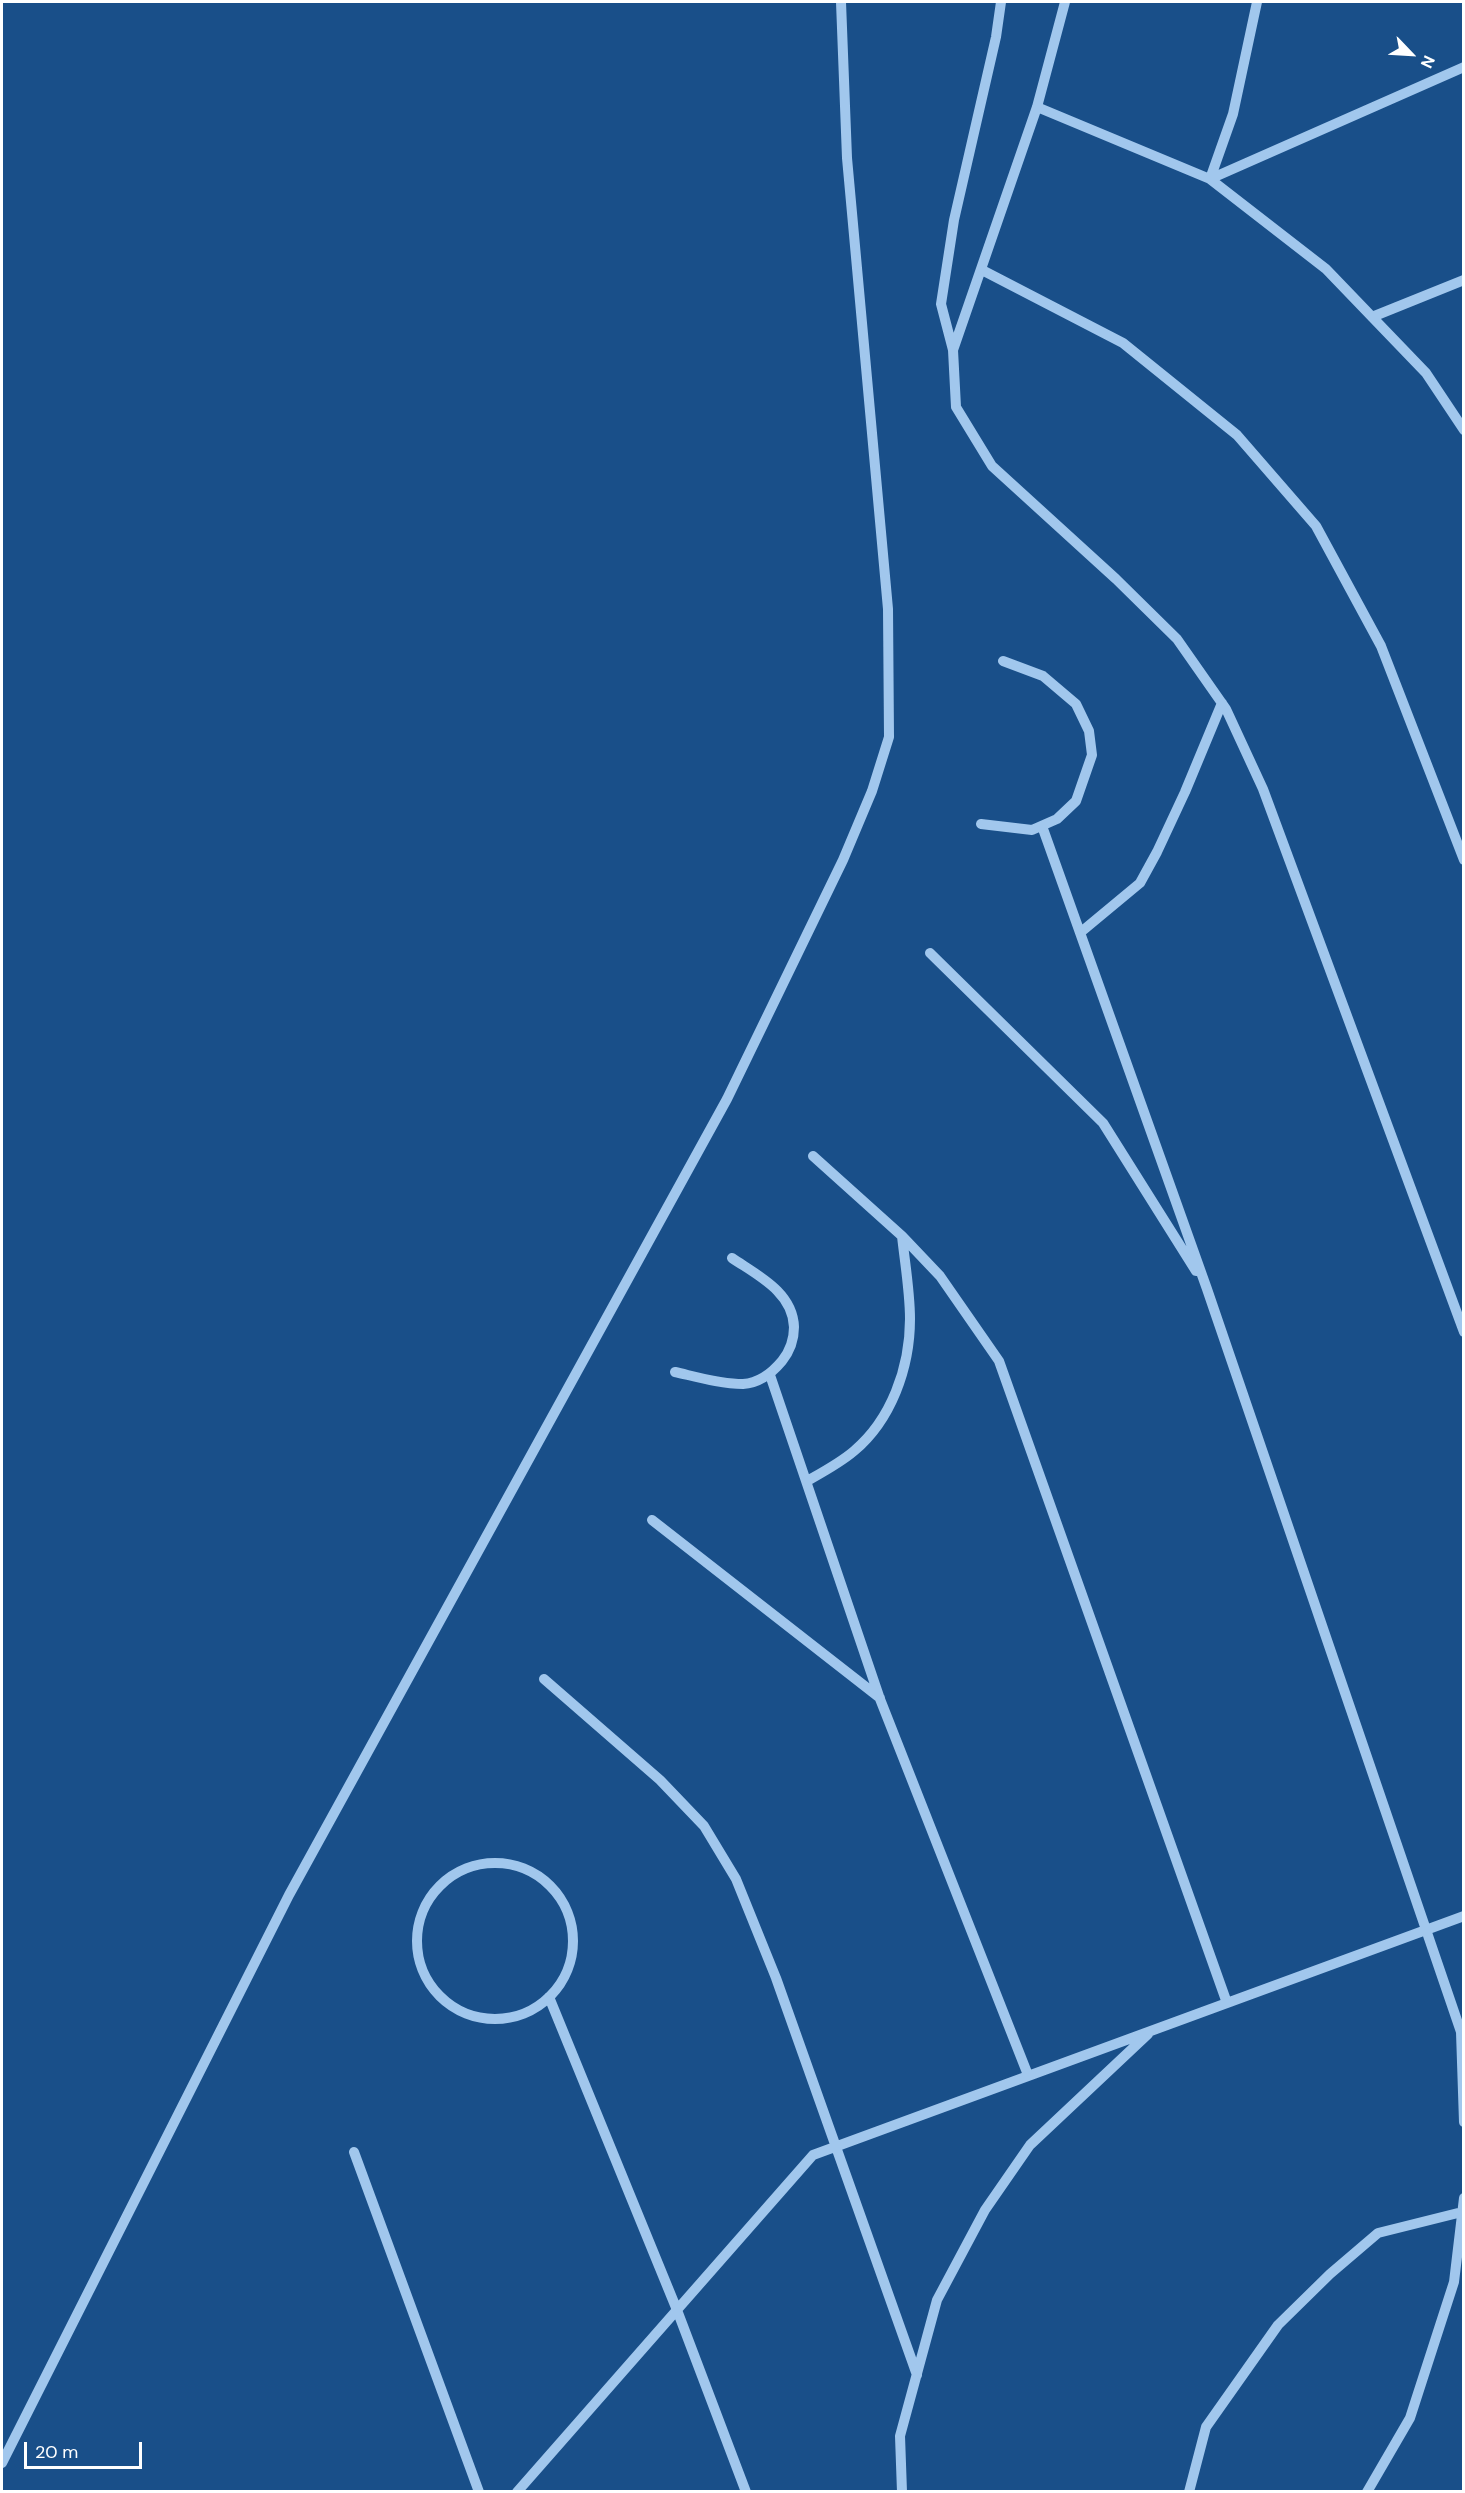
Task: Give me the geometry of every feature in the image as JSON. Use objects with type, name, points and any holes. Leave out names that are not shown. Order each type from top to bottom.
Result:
[{"type":"street","points":[[2,2463],[289,1896],[727,1099],[843,860],[872,791],[889,737],[888,609],[847,158],[841,2]]},
{"type":"street","points":[[1000,2],[996,37],[954,220],[941,304],[953,350],[956,407],[992,466],[1116,579],[1177,639],[1222,703],[1263,789],[1464,1332]]},
{"type":"street","points":[[953,350],[1036,108],[1065,2]]},
{"type":"street","points":[[1210,179],[1233,114],[1257,2]]},
{"type":"street","points":[[1210,179],[1464,67]]},
{"type":"street","points":[[1036,108],[1210,179],[1326,269],[1426,373],[1464,430]]},
{"type":"street","points":[[982,270],[1123,343],[1237,435],[1316,526],[1381,646],[1464,860]]},
{"type":"street","points":[[1372,317],[1464,280]]},
{"type":"street","points":[[981,824],[1032,830],[1057,819],[1077,801],[1092,754],[1089,731],[1076,704],[1043,676],[1003,661]]},
{"type":"street","points":[[1081,932],[1140,883],[1185,792],[1222,703]]},
{"type":"street","points":[[1042,826],[1208,1289],[1461,2032],[1464,2122]]},
{"type":"street","points":[[930,953],[1103,1123],[1208,1289]]},
{"type":"street","points":[[813,1156],[903,1236],[940,1276],[999,1361],[1227,2003]]},
{"type":"street","points":[[807,1481],[853,1452],[874,1431],[890,1408],[906,1359],[910,1319],[903,1236]]},
{"type":"street","points":[[675,1372],[717,1381],[746,1384],[770,1375],[788,1353],[794,1334],[790,1306],[775,1287],[732,1258]]},
{"type":"street","points":[[770,1375],[880,1699],[1028,2075]]},
{"type":"street","points":[[652,1520],[880,1699]]},
{"type":"street","points":[[544,1679],[660,1780],[704,1826],[736,1879],[776,1978],[917,2375]]},
{"type":"street","points":[[505,1863],[531,1871],[553,1888],[568,1911],[574,1938],[570,1965],[558,1989],[549,1997],[537,2008],[512,2019],[484,2020],[459,2012],[437,1995],[422,1972],[416,1945],[420,1918],[432,1893],[453,1875],[478,1864],[505,1863]]},
{"type":"street","points":[[517,2492],[813,2155],[1464,1916]]},
{"type":"street","points":[[549,1997],[677,2310],[746,2492]]},
{"type":"street","points":[[902,2492],[900,2436],[937,2300],[991,2201],[1030,2145],[1153,2030]]},
{"type":"street","points":[[354,2152],[479,2492]]},
{"type":"street","points":[[1367,2492],[1410,2418],[1454,2282],[1464,2198]]},
{"type":"street","points":[[1189,2492],[1206,2427],[1278,2325],[1330,2274],[1378,2233],[1462,2212]]}]
